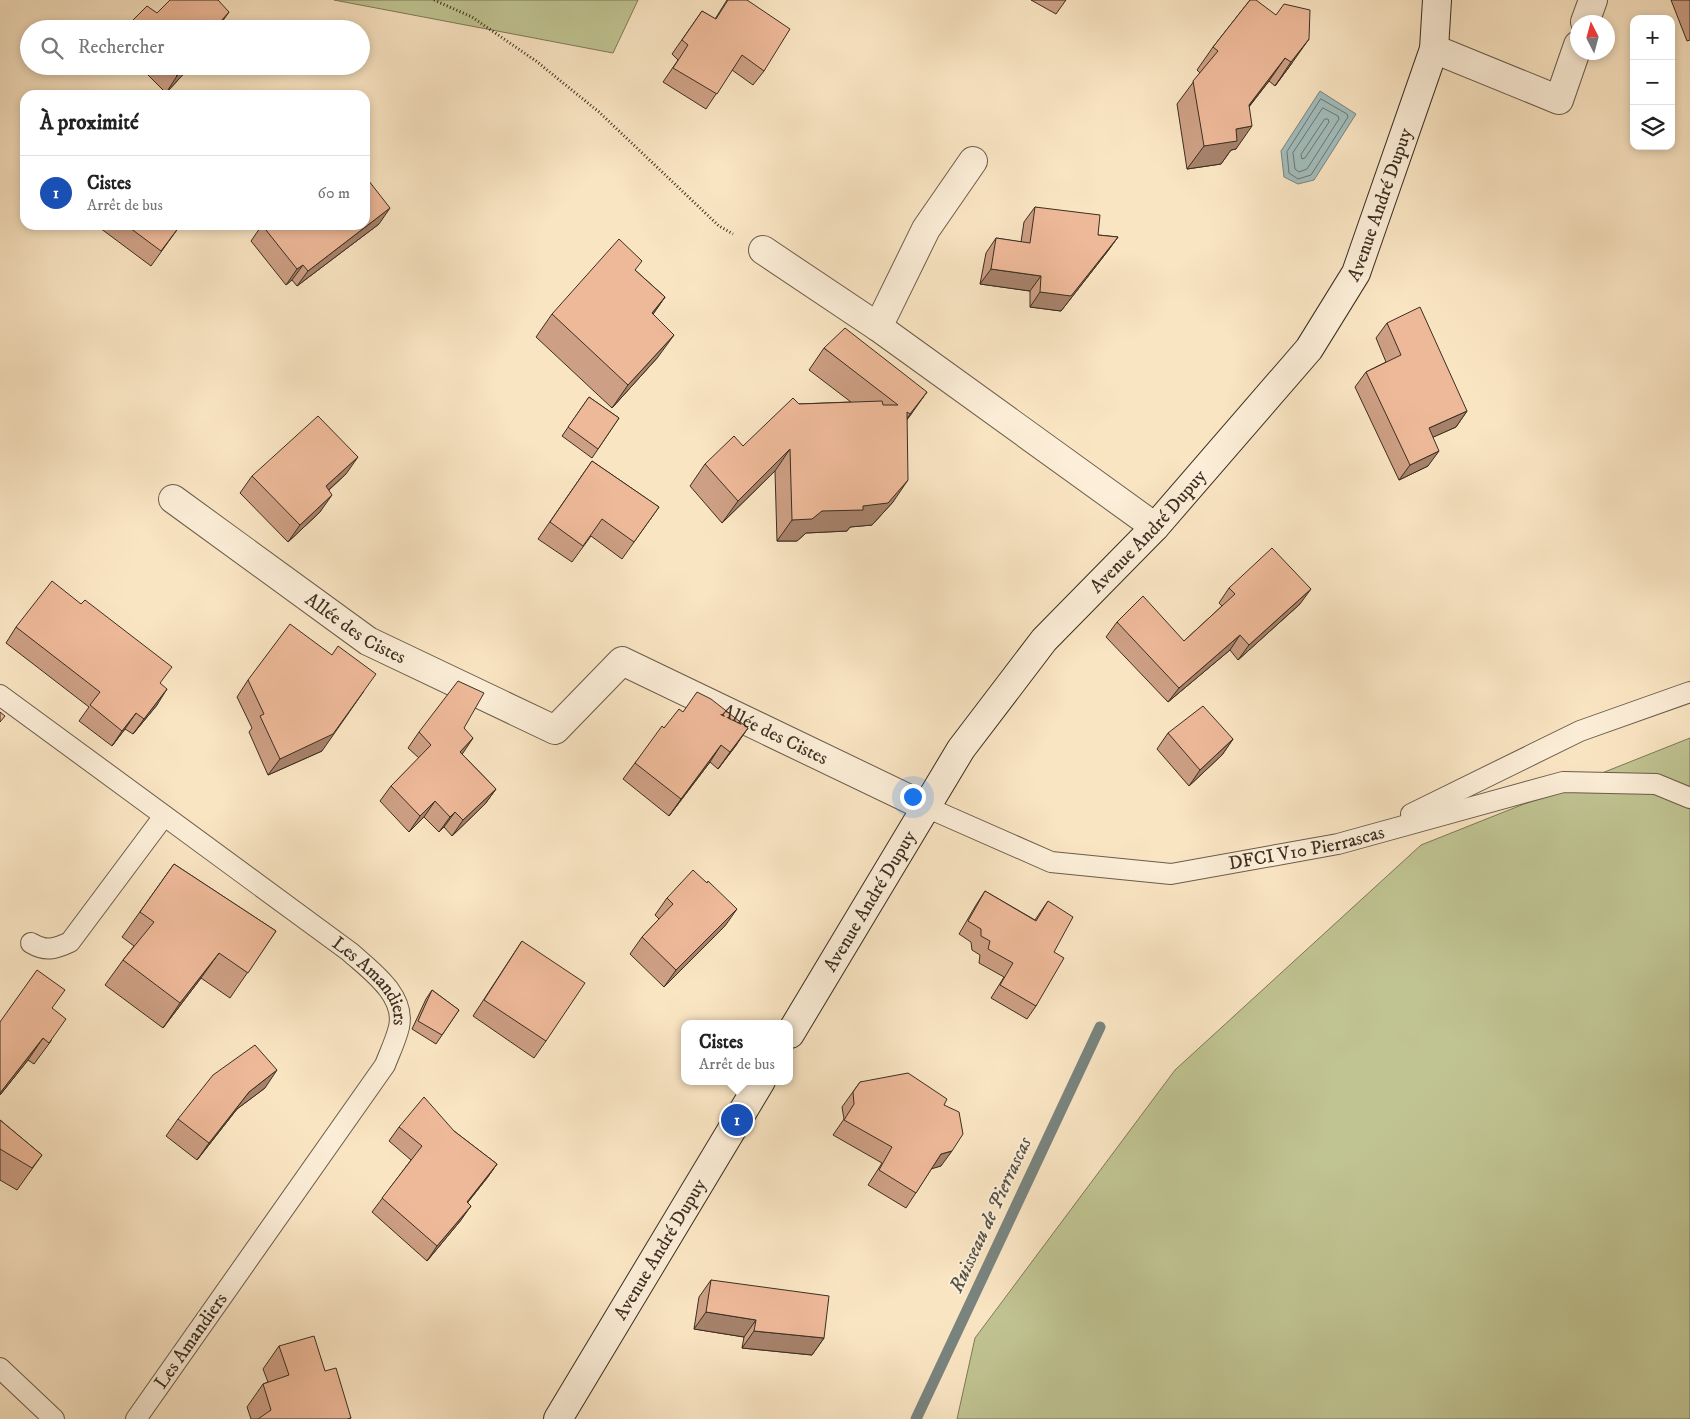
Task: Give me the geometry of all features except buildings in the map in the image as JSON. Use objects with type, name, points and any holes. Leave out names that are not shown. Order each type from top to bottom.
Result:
[{"type":"street","name":"Avenue André Dupuy","points":[[793,1029],[961,749],[1044,640],[1155,527],[1309,349],[1356,273],[1434,49],[1437,0]]},
{"type":"street","points":[[1588,15],[1593,0]]},
{"type":"street","points":[[1434,49],[1559,100],[1573,60]]},
{"type":"street","points":[[878,327],[926,229],[973,162]]},
{"type":"street","points":[[763,250],[878,327],[1155,527]]},
{"type":"street","name":"Allée des Cistes","points":[[173,499],[368,641],[555,730],[622,662],[926,807]]},
{"type":"street","name":"Avenue André Dupuy","points":[[558,1419],[759,1085]]},
{"type":"lane","points":[[1368,835],[1580,731],[1690,692]]},
{"type":"lane","name":"Les Amandiers","points":[[0,695],[350,952],[376,975],[396,999],[399,1025],[385,1064],[136,1419]]},
{"type":"lane","name":"DFCI V10 Pierrascas","points":[[926,807],[1051,862],[1171,874],[1338,844],[1563,782],[1656,784],[1690,798]]},
{"type":"lane","points":[[31,943],[41,949],[55,949],[70,942],[164,816]]},
{"type":"lane","points":[[0,1368],[54,1419]]},
{"type":"path","points":[[434,0],[472,17],[536,62],[599,112],[719,226],[763,250]]},
{"type":"green space","points":[[334,0],[638,0],[613,53]]},
{"type":"green space","points":[[1690,738],[1690,1419],[957,1419],[975,1338],[1175,1070],[1421,845]]},
{"type":"water","points":[[1320,91],[1356,114],[1314,180],[1298,184],[1284,177],[1281,151]]},
{"type":"waterway","name":"Ruisseau de Pierrascas","points":[[916,1419],[1100,1027]]},
{"type":"place","name":"Cistes","points":[[737,1120]]}]
